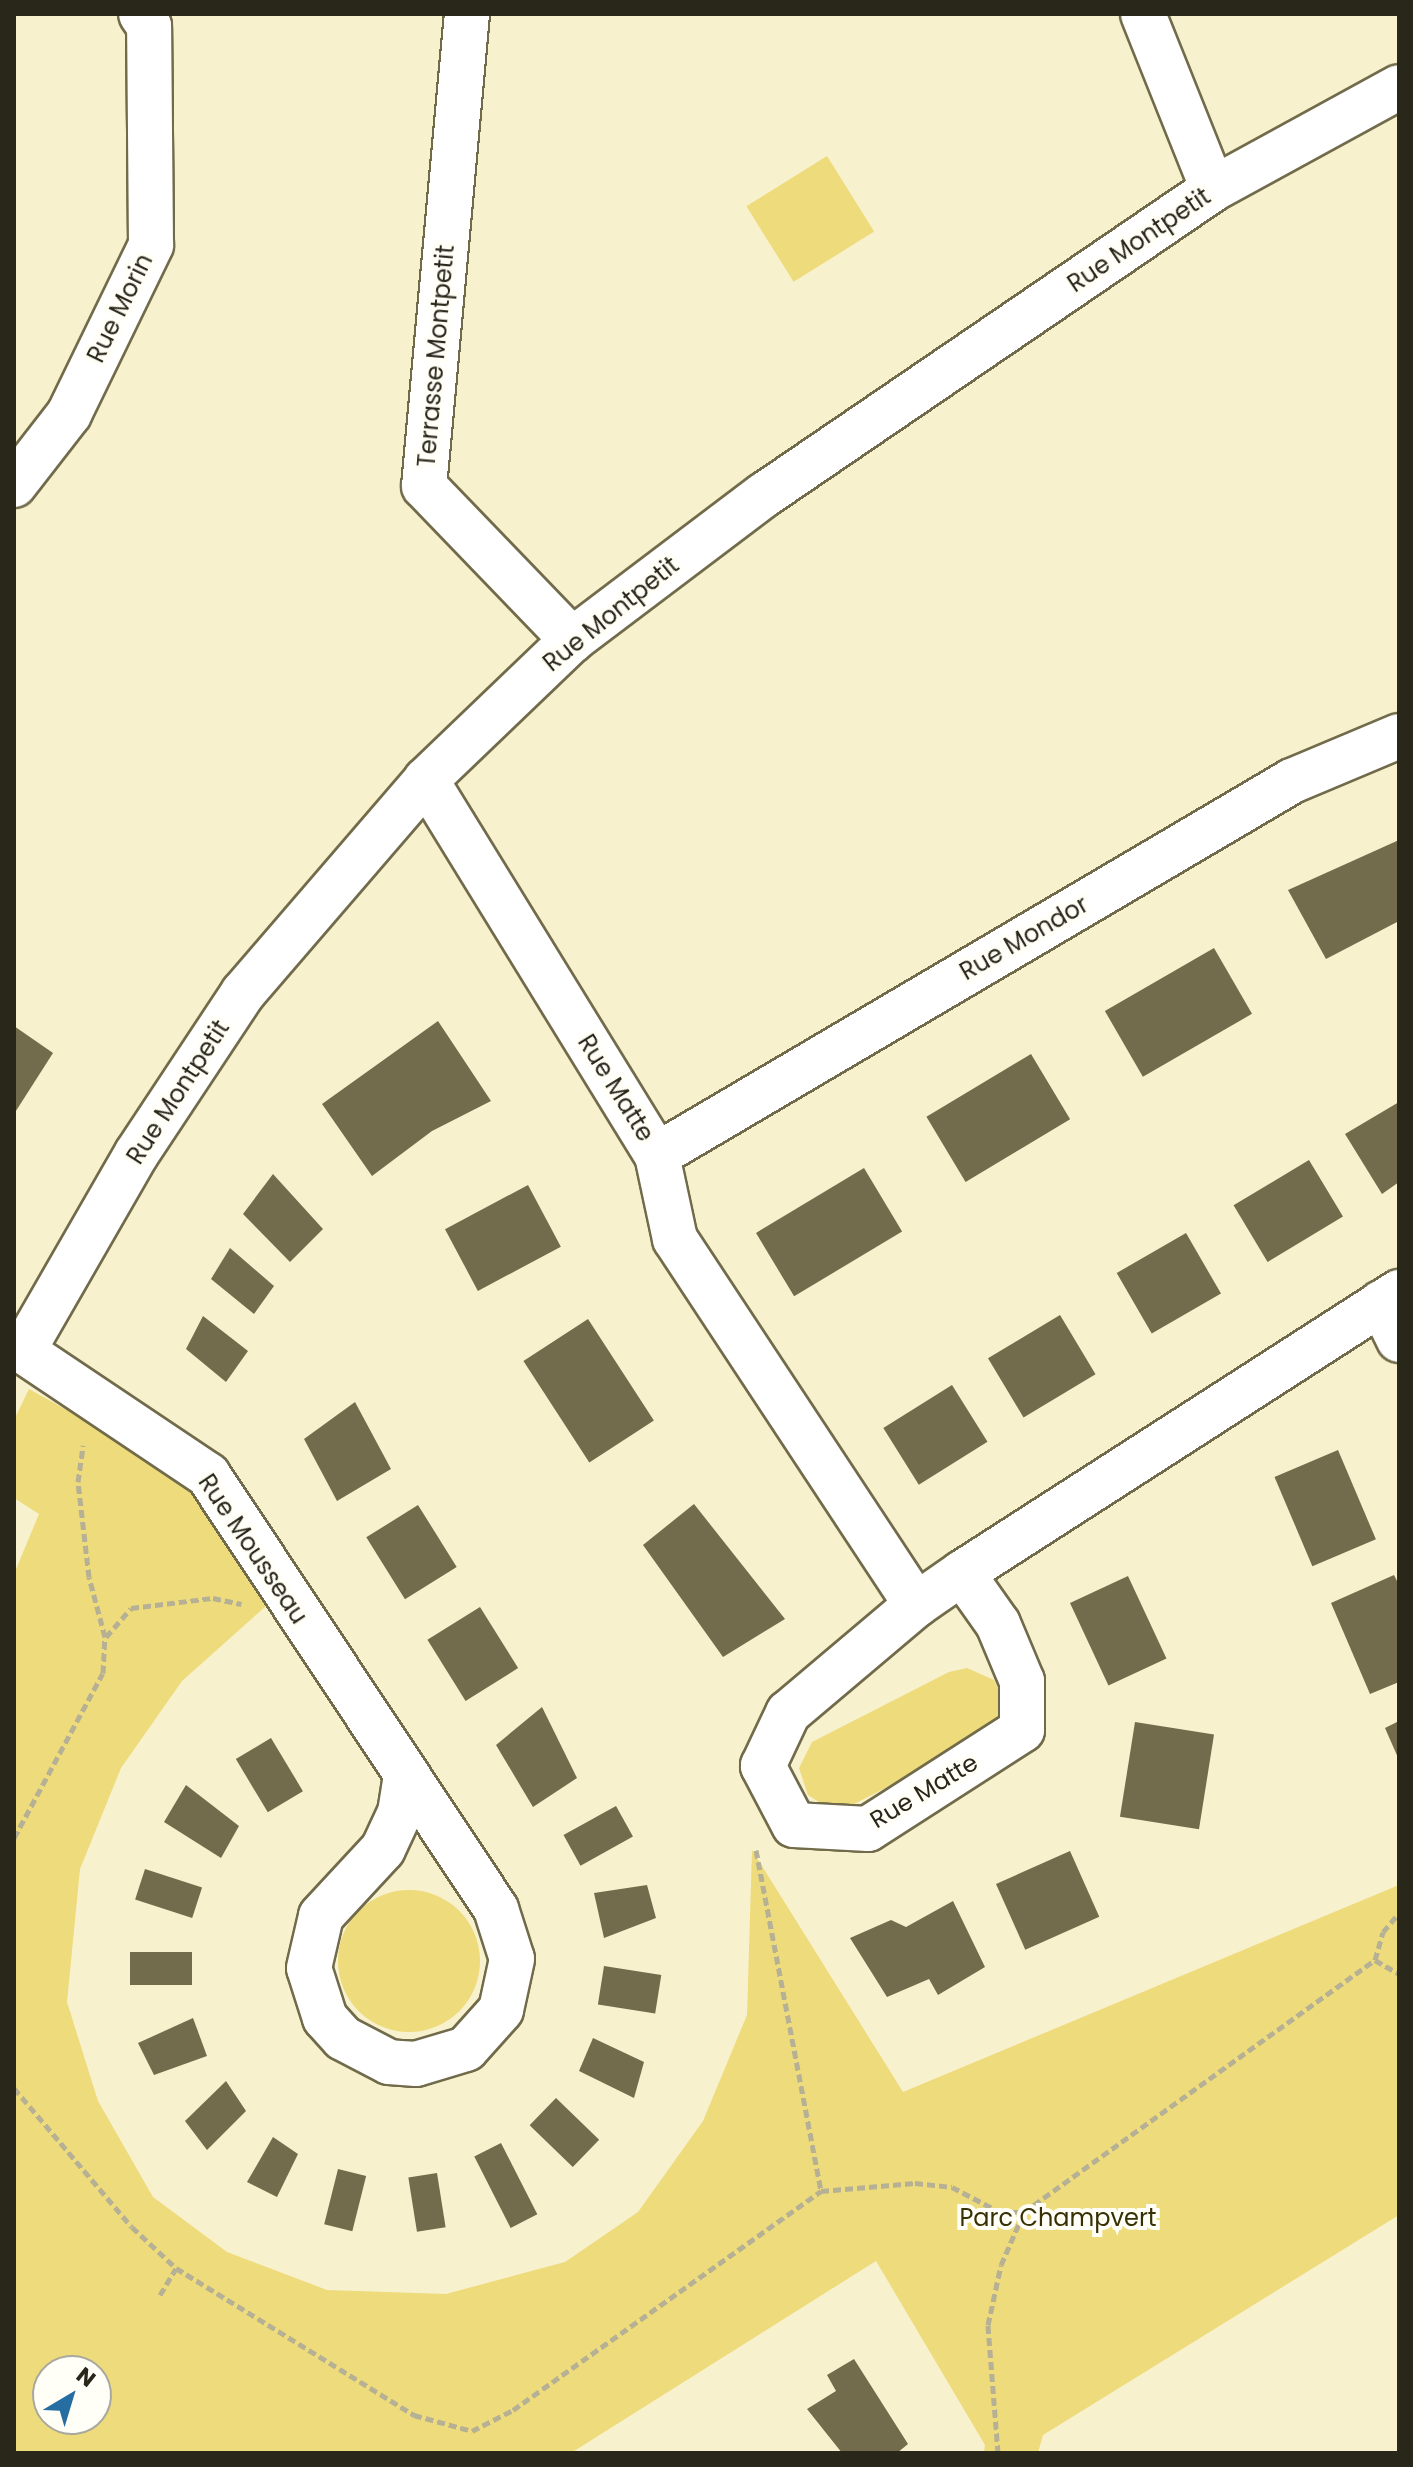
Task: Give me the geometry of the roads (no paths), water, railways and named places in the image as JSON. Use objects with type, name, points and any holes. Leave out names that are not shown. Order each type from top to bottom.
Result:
[{"type":"street","name":"Rue Morin","points":[[14,485],[69,414],[151,245],[149,26],[141,14]]},
{"type":"street","name":"Terrasse Montpetit","points":[[467,14],[424,486],[572,640]]},
{"type":"street","points":[[1143,14],[1213,189]]},
{"type":"street","name":"Rue Montpetit","points":[[19,1348],[137,1153],[243,993],[426,780],[572,640],[764,495],[1213,189],[1399,87]]},
{"type":"street","name":"Rue Mondor","points":[[657,1155],[1292,781],[1399,736]]},
{"type":"street","name":"Rue Matte","points":[[426,780],[657,1155],[675,1239],[916,1605]]},
{"type":"street","name":"Rue Matte","points":[[962,1573],[998,1624],[1022,1681],[1022,1730],[868,1829],[794,1825],[763,1766],[788,1713],[916,1605],[962,1573],[1393,1311]]},
{"type":"street","name":"Rue Mousseau","points":[[19,1348],[208,1475],[299,1617],[406,1774],[496,1909],[512,1959],[501,2010],[486,2032],[466,2049],[416,2064],[389,2062],[343,2038],[325,2018],[309,1968],[321,1916],[383,1849],[400,1813],[406,1774]]},
{"type":"park label","name":"Parc Champvert","points":[[1058,2218]]}]
